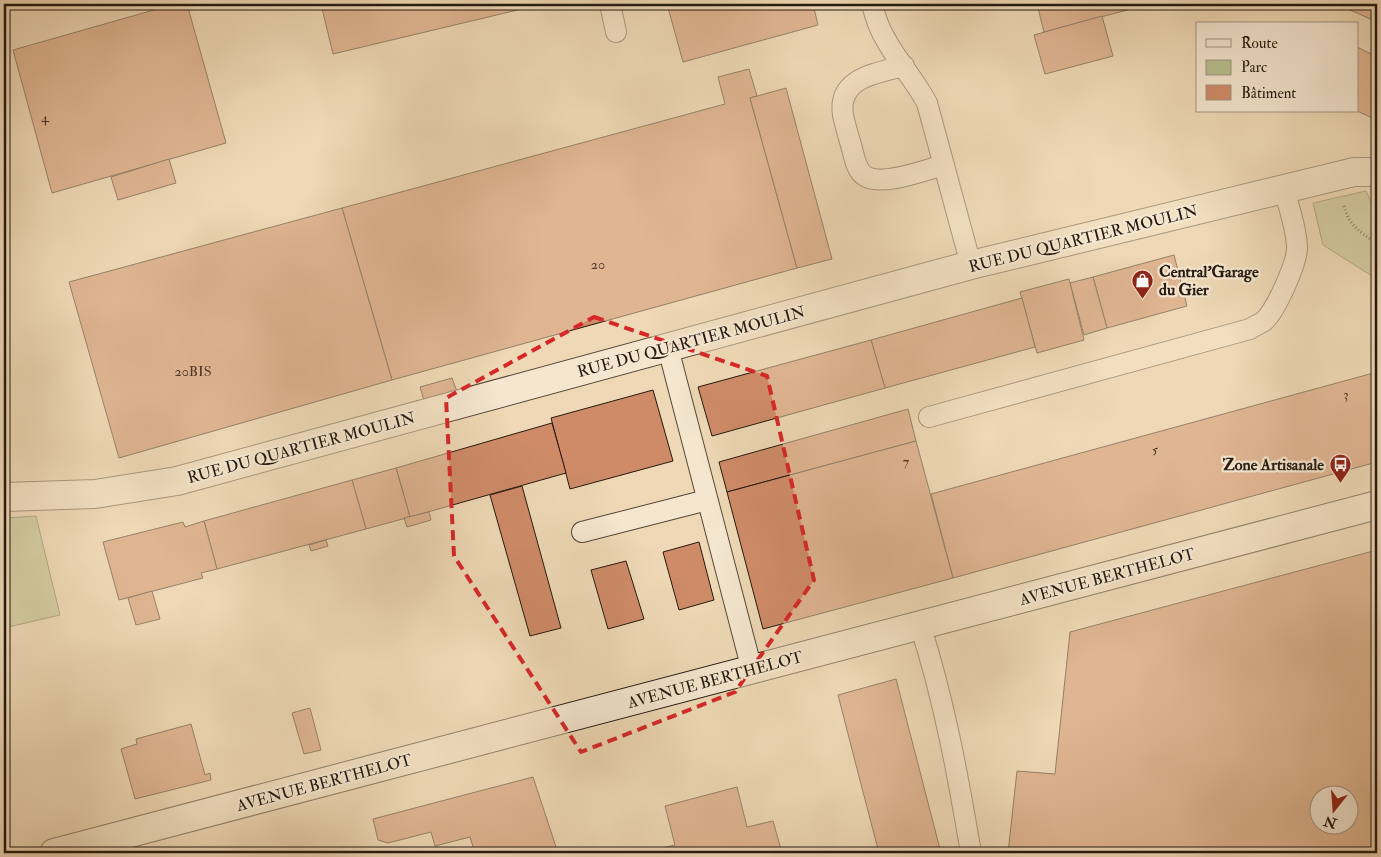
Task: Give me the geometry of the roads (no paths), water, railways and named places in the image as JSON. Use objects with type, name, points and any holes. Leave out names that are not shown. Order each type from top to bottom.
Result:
[{"type":"street","name":"RUE DU QUARTIER MOULIN","points":[[4,497],[95,494],[177,481],[971,265],[1336,176],[1354,172],[1377,172]]},
{"type":"street","name":"AVENUE BERTHELOT","points":[[54,853],[1377,505]]},
{"type":"lane","points":[[610,4],[616,32]]},
{"type":"lane","points":[[872,4],[877,22],[886,40],[916,83],[927,103],[971,265]]},
{"type":"lane","points":[[904,66],[867,76],[854,83],[846,93],[842,103],[843,115],[856,165],[864,176],[874,179],[892,178],[944,165]]},
{"type":"lane","points":[[929,417],[1250,329],[1264,320],[1274,309],[1294,265],[1297,248],[1284,189]]},
{"type":"lane","points":[[668,348],[752,670]]},
{"type":"lane","points":[[582,532],[708,500]]},
{"type":"lane","points":[[920,625],[932,663],[945,720],[971,853]]},
{"type":"place","name":"Central'Garage du Gier","points":[[1143,299]]},
{"type":"place","name":"Zone Artisanale","points":[[1340,483]]}]
